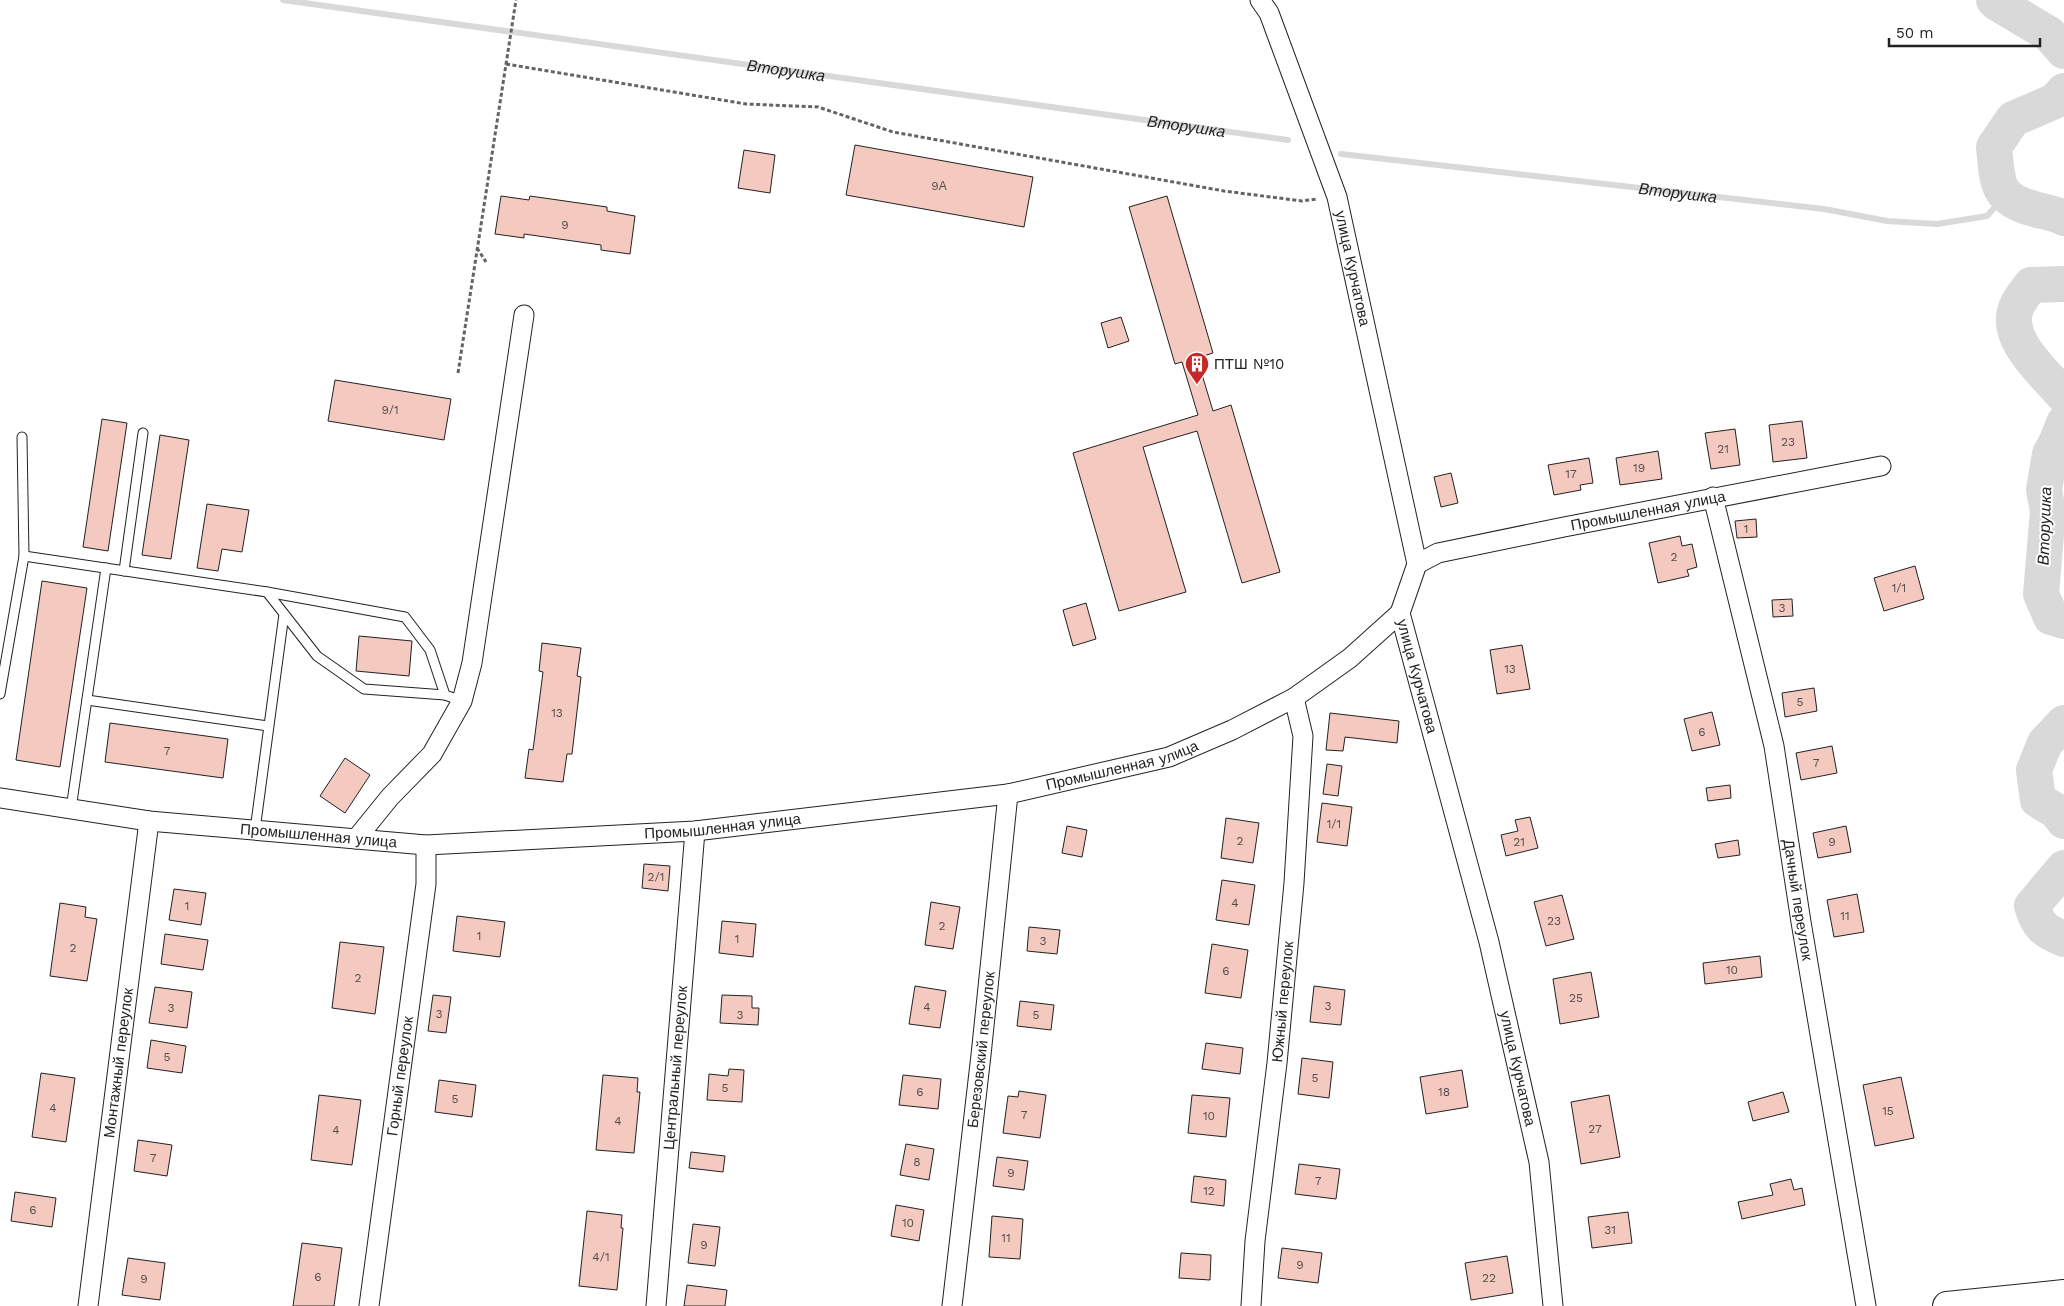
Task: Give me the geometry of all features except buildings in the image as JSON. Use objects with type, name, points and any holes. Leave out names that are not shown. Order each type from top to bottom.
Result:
[{"type":"main road","points":[[1946,1306],[2064,1294]]},
{"type":"street","name":"улица Курчатова","points":[[1260,0],[1270,13],[1337,197],[1416,564],[1400,613],[1489,942],[1539,1162],[1553,1306]]},
{"type":"street","points":[[356,839],[390,797],[432,754],[453,698],[472,663],[524,315]]},
{"type":"street","name":"Промышленная улица","points":[[1416,564],[1438,553],[1713,497],[1882,466]]},
{"type":"street","name":"Дачный переулок","points":[[1713,497],[1774,746],[1801,922],[1866,1306]]},
{"type":"street","name":"Промышленная улица","points":[[0,798],[149,821],[426,846],[695,831],[1008,794],[1170,757],[1232,730],[1294,698],[1350,658],[1400,613]]},
{"type":"street","name":"Южный переулок","points":[[1251,1306],[1256,1241],[1294,883],[1303,736],[1294,698]]},
{"type":"street","name":"Березовский переулок","points":[[952,1306],[1008,794]]},
{"type":"street","name":"Монтажный переулок","points":[[88,1306],[149,821]]},
{"type":"street","name":"Центральный переулок","points":[[656,1306],[695,831]]},
{"type":"street","name":"Горный переулок","points":[[369,1306],[426,884],[426,846]]},
{"type":"lane","points":[[124,571],[143,433]]},
{"type":"lane","points":[[0,694],[24,556],[22,437]]},
{"type":"lane","points":[[24,556],[267,592],[405,617],[430,650],[453,698]]},
{"type":"lane","points":[[71,809],[106,568]]},
{"type":"lane","points":[[267,592],[317,656],[364,689],[453,698]]},
{"type":"lane","points":[[255,830],[284,614]]},
{"type":"lane","points":[[87,700],[268,726]]},
{"type":"path","points":[[458,373],[516,0]]},
{"type":"path","points":[[506,64],[746,104],[818,107],[893,132],[1224,191],[1302,201],[1337,197]]},
{"type":"path","points":[[476,248],[486,262]]},
{"type":"waterway","name":"Вторушка","points":[[283,0],[1288,140]]},
{"type":"waterway","name":"Вторушка","points":[[1994,0],[2049,34],[2064,51]]},
{"type":"waterway","name":"Вторушка","points":[[2064,91],[2055,101],[2013,119],[1994,147],[1998,180],[2005,194],[2021,205],[2064,218]]},
{"type":"waterway","name":"Вторушка","points":[[1341,154],[1824,209],[1887,221],[1937,224],[1987,216],[2005,196]]},
{"type":"waterway","name":"Вторушка","points":[[2064,284],[2031,285],[2017,305],[2014,320],[2016,332],[2028,355],[2064,396]]},
{"type":"waterway","name":"Вторушка","points":[[2064,423],[2050,454],[2044,490],[2048,511],[2041,594],[2051,617],[2064,621]]},
{"type":"waterway","name":"Вторушка","points":[[2064,723],[2045,743],[2034,770],[2038,800],[2056,811],[2064,821]]},
{"type":"waterway","name":"Вторушка","points":[[2064,868],[2032,906],[2039,923],[2051,933],[2064,939]]},
{"type":"place","name":"ПТШ №10","points":[[1197,385]]}]
